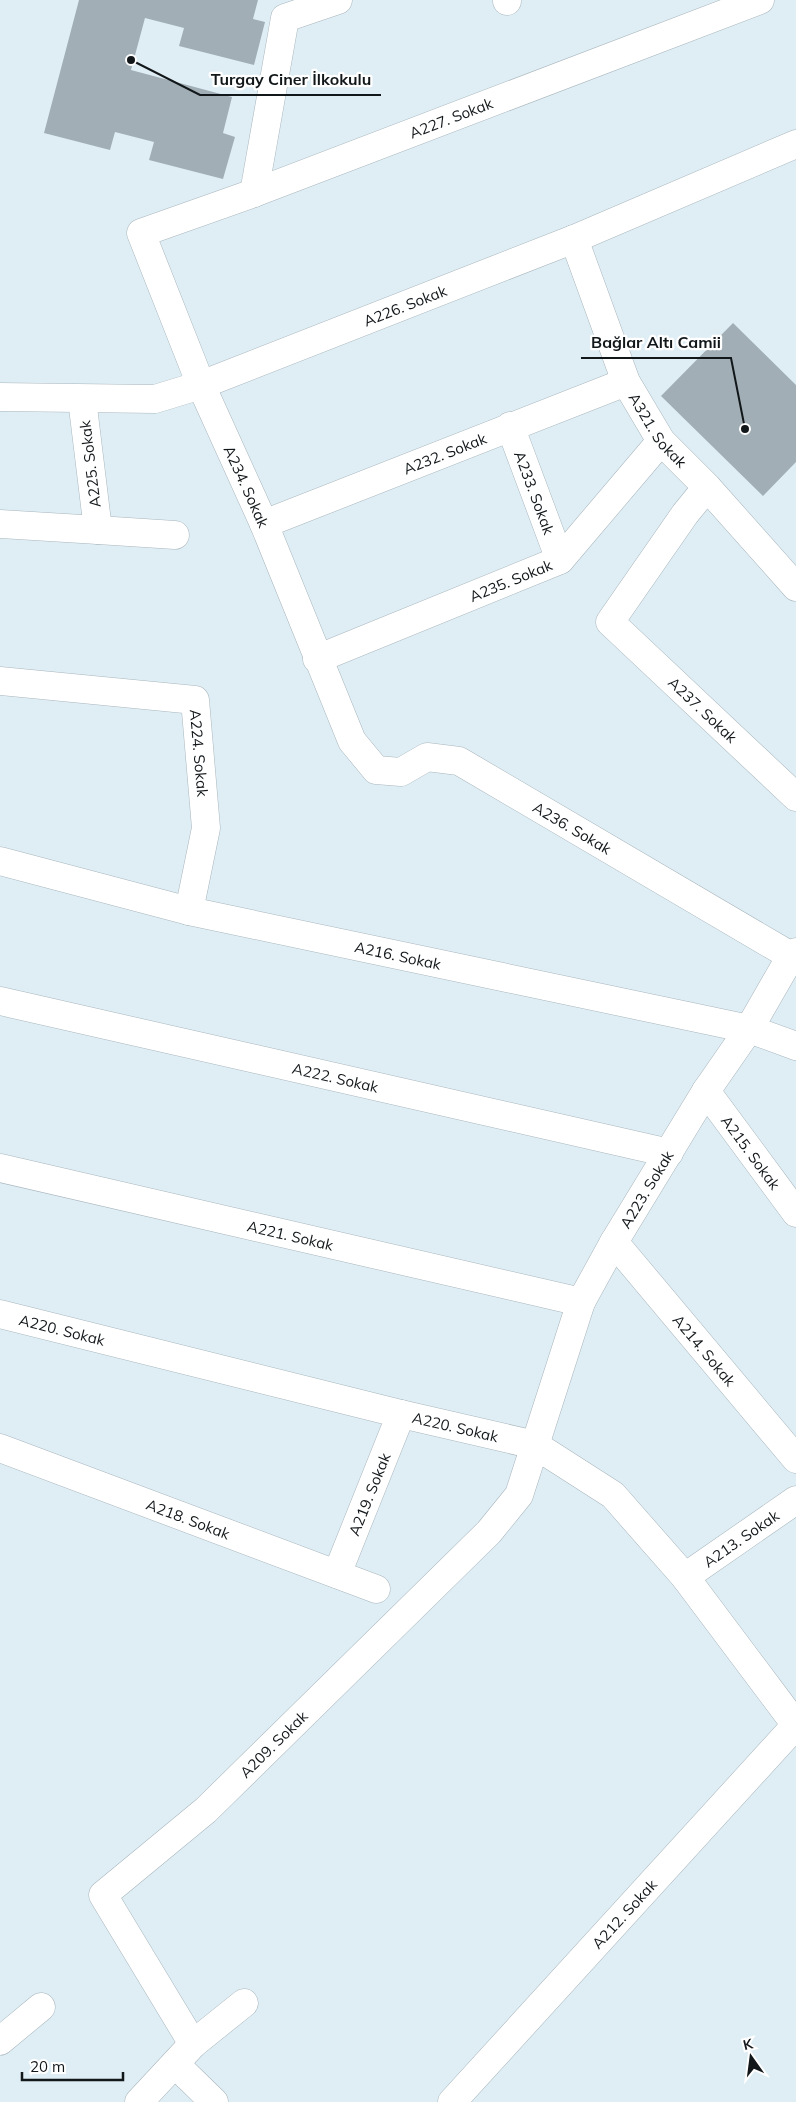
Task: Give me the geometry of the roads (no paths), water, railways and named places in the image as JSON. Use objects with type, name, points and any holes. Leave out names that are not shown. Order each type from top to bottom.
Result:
[{"type":"street","points":[[254,194],[284,18],[338,0]]},
{"type":"street","name":"A227. Sokak","points":[[141,233],[254,194],[760,0]]},
{"type":"street","name":"A226. Sokak","points":[[0,398],[155,399],[201,385],[574,239],[796,144]]},
{"type":"street","name":"A234. Sokak","points":[[141,233],[201,385],[264,524],[317,660],[352,741]]},
{"type":"street","name":"A321. Sokak","points":[[574,239],[626,382],[661,442],[707,487],[796,588]]},
{"type":"street","name":"A232. Sokak","points":[[264,524],[626,382]]},
{"type":"street","name":"A225. Sokak","points":[[82,398],[98,530]]},
{"type":"street","name":"A233. Sokak","points":[[510,426],[560,560]]},
{"type":"street","name":"A235. Sokak","points":[[317,660],[560,560],[661,442]]},
{"type":"street","name":"A237. Sokak","points":[[707,487],[685,514],[610,622],[796,797]]},
{"type":"street","name":"A225. Sokak","points":[[0,524],[176,535]]},
{"type":"street","name":"A224. Sokak","points":[[0,680],[195,700],[206,828],[189,910]]},
{"type":"street","name":"A236. Sokak","points":[[352,741],[376,770],[401,772],[427,757],[459,761],[793,954]]},
{"type":"street","name":"A216. Sokak","points":[[0,862],[189,910],[749,1029],[796,1046]]},
{"type":"street","name":"A223. Sokak","points":[[534,1445],[581,1302],[614,1242],[706,1091],[749,1029],[793,954]]},
{"type":"street","name":"A222. Sokak","points":[[0,1001],[669,1153]]},
{"type":"street","name":"A215. Sokak","points":[[706,1091],[796,1213]]},
{"type":"street","name":"A221. Sokak","points":[[0,1168],[581,1302]]},
{"type":"street","name":"A214. Sokak","points":[[614,1242],[796,1458]]},
{"type":"street","name":"A220. Sokak","points":[[0,1314],[401,1414],[534,1445],[612,1495],[685,1577],[796,1725]]},
{"type":"street","name":"A219. Sokak","points":[[337,1574],[401,1414]]},
{"type":"street","name":"A209. Sokak","points":[[194,2044],[103,1895],[206,1810],[489,1532],[519,1495],[534,1445]]},
{"type":"street","name":"A218. Sokak","points":[[0,1448],[376,1589]]},
{"type":"street","name":"A213. Sokak","points":[[685,1577],[796,1500]]},
{"type":"street","name":"A212. Sokak","points":[[452,2102],[796,1725]]},
{"type":"street","points":[[139,2102],[194,2044],[244,2003]]},
{"type":"street","points":[[0,2041],[41,2007]]},
{"type":"street","points":[[175,2064],[214,2102]]},
{"type":"place","name":"Turgay Ciner İlkokulu","points":[[131,60]]},
{"type":"place","name":"Bağlar Altı Camii","points":[[745,429]]}]
